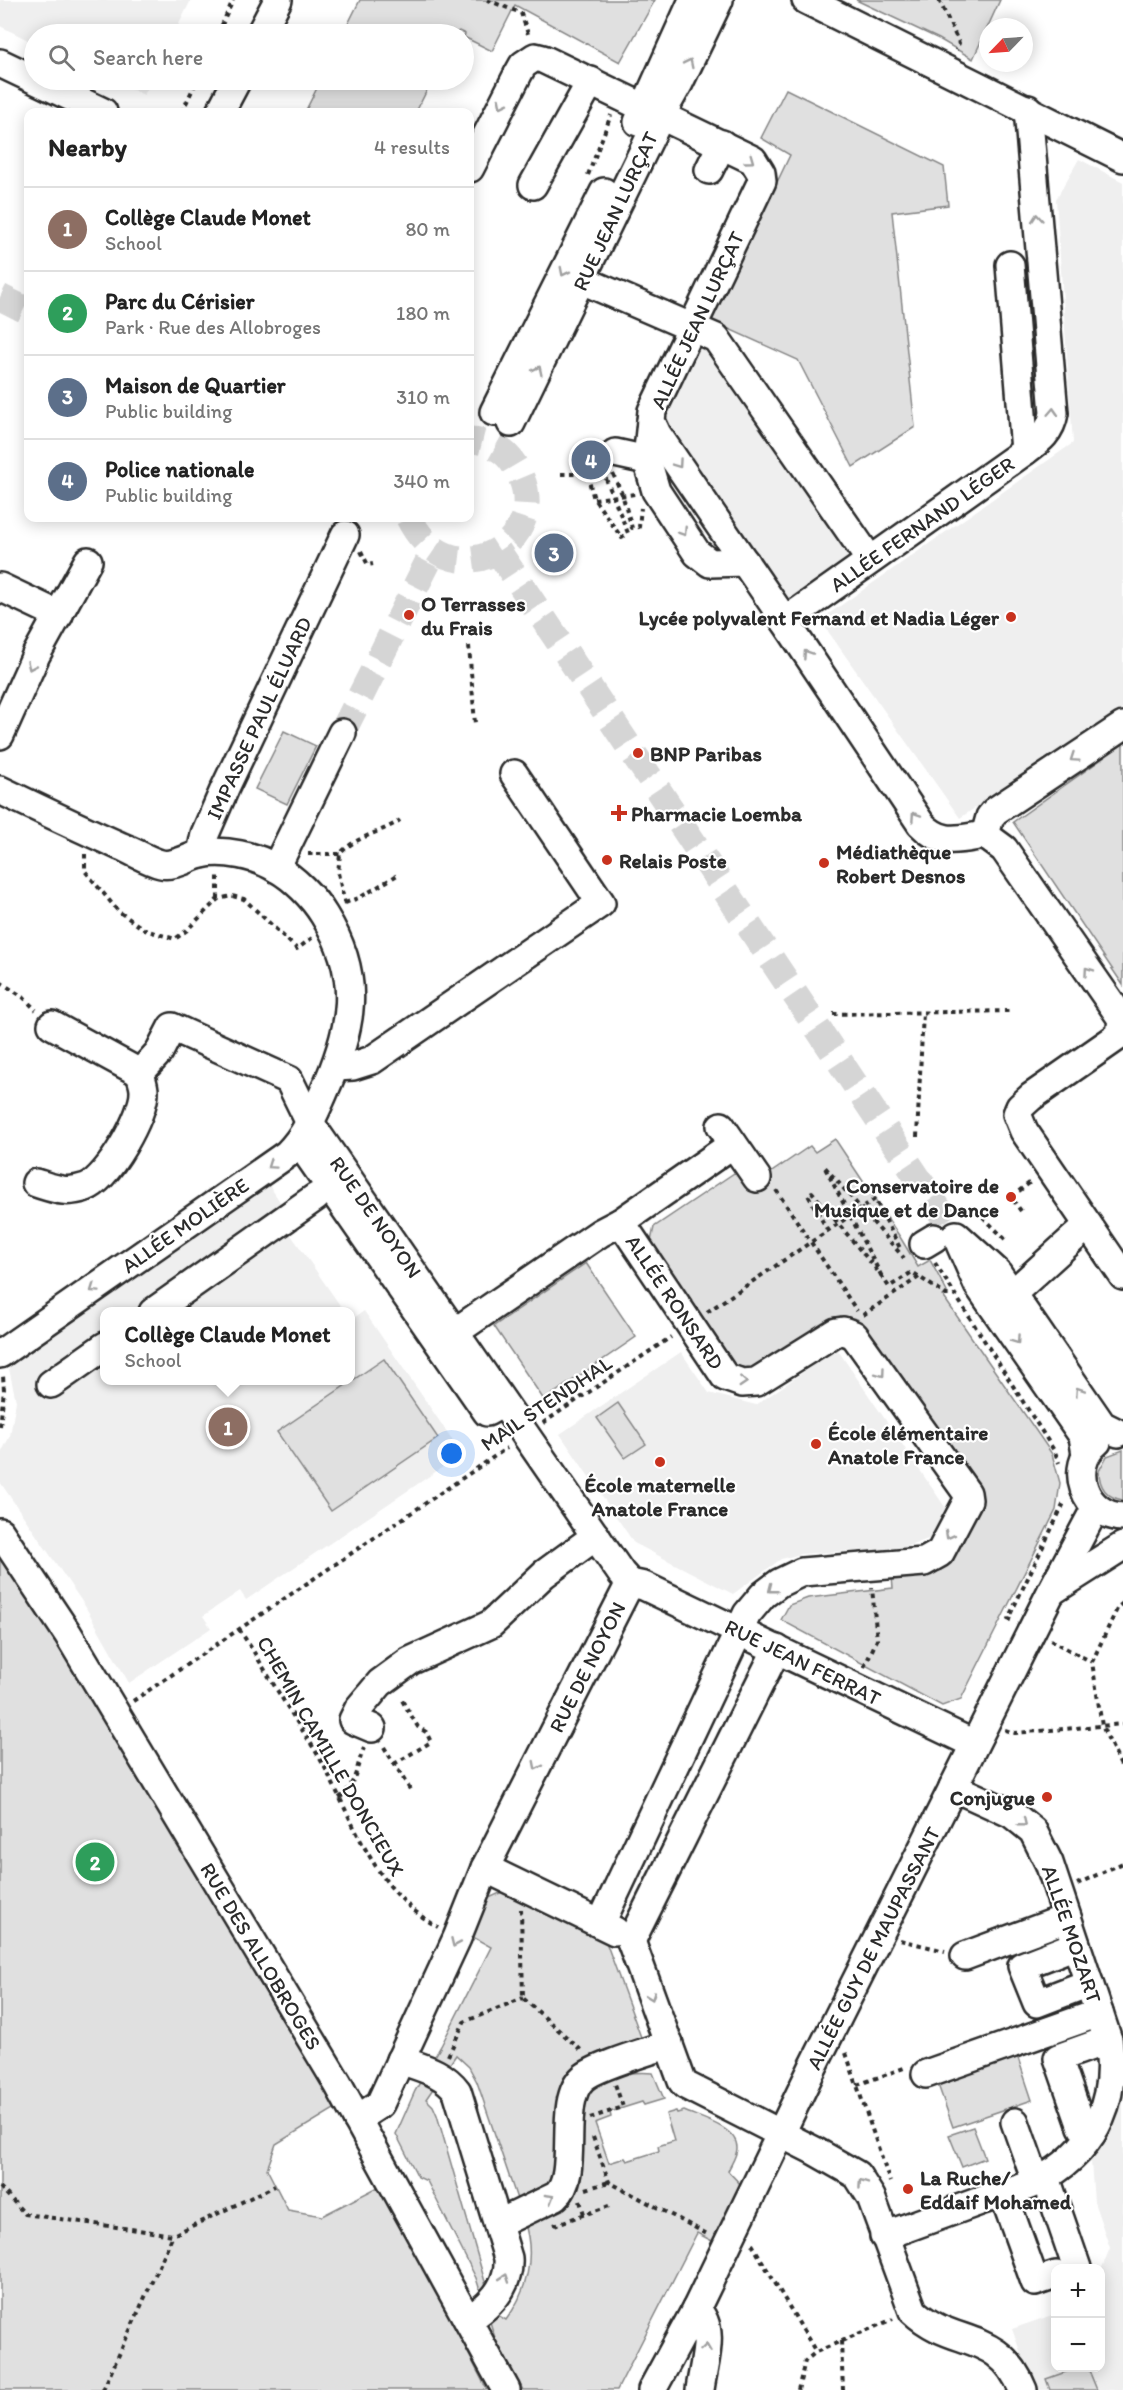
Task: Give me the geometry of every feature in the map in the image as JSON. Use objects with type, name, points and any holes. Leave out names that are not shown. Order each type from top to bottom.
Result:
[{"type":"street","points":[[265,24],[278,0]]},
{"type":"street","name":"RUE JEAN LURÇAT","points":[[693,0],[652,110],[582,280],[503,417],[631,140],[652,110],[680,82],[719,0]]},
{"type":"street","points":[[806,0],[1123,158]]},
{"type":"street","points":[[474,160],[523,65],[536,57]]},
{"type":"street","name":"ALLÉE JEAN LURÇAT","points":[[536,57],[722,144],[753,160],[762,173],[762,181],[652,411],[651,421],[657,435],[785,621]]},
{"type":"street","points":[[0,63],[24,74]]},
{"type":"street","points":[[533,184],[591,81]]},
{"type":"street","points":[[57,90],[96,108]]},
{"type":"street","points":[[222,108],[232,90]]},
{"type":"street","name":"ALLÉE FERNAND LÉGER","points":[[785,621],[1025,451],[1042,438],[1049,429],[1054,412],[1028,109]]},
{"type":"street","points":[[709,170],[722,144]]},
{"type":"street","points":[[1010,265],[1025,451]]},
{"type":"street","points":[[582,280],[716,338],[870,560]]},
{"type":"street","points":[[651,421],[647,460],[649,492],[697,553],[710,563],[745,562]]},
{"type":"street","points":[[615,453],[647,460]]},
{"type":"street","name":"IMPASSE PAUL ÉLUARD","points":[[201,854],[205,834],[225,788],[323,584],[354,543]]},
{"type":"street","points":[[0,735],[36,655],[88,561]]},
{"type":"street","points":[[0,587],[58,615]]},
{"type":"street","points":[[785,621],[921,825],[938,838],[948,840],[985,835],[1004,849],[1122,1019],[1120,1035],[1031,1097],[1020,1107],[1017,1114],[1024,1131],[1123,1276]]},
{"type":"street","points":[[985,835],[990,817],[995,811],[1123,726]]},
{"type":"street","points":[[0,790],[163,865],[201,854],[234,854],[280,859],[342,733]]},
{"type":"street","points":[[336,1067],[353,1066],[372,1060],[602,903],[514,774]]},
{"type":"street","name":"ALLÉE MOLIÈRE","points":[[1,1363],[287,1154],[305,1133],[336,1067],[345,1034],[350,993],[349,973],[342,949],[331,925],[317,903],[280,859]]},
{"type":"street","points":[[36,1183],[63,1192],[87,1187],[102,1176],[138,1118],[144,1092],[140,1073],[52,1025]]},
{"type":"street","points":[[140,1073],[159,1052],[172,1028],[289,1080],[305,1133],[487,1412],[503,1402]]},
{"type":"street","name":"RUE DE NOYON","points":[[305,1133],[455,1332],[630,1583],[485,1868],[457,1938],[380,2104],[357,2119]]},
{"type":"street","points":[[621,1222],[727,1135],[757,1178]]},
{"type":"street","points":[[159,1307],[316,1197]]},
{"type":"street","name":"ALLÉE RONSARD","points":[[455,1332],[600,1233],[621,1222],[725,1377],[741,1383],[764,1378],[822,1339],[851,1326]]},
{"type":"street","points":[[1003,1300],[1088,1225]]},
{"type":"street","points":[[1003,1300],[1101,1425],[1120,1433]]},
{"type":"street","points":[[1003,1300],[1083,1436],[1086,1454],[1081,1477],[1083,1488],[1096,1507],[1106,1513],[1123,1517]]},
{"type":"street","points":[[601,1923],[738,1630],[747,1614],[763,1595],[802,1572],[924,1562],[940,1552],[969,1500],[967,1493],[854,1335],[851,1326]]},
{"type":"street","points":[[51,1384],[100,1350]]},
{"type":"street","points":[[1086,1454],[1100,1440],[1120,1433]]},
{"type":"street","name":"ALLÉE GUY DE MAUPASSANT","points":[[652,2390],[696,2309],[979,1734],[1050,1592],[1096,1507]]},
{"type":"street","name":"RUE DES ALLOBROGES","points":[[0,1532],[47,1601],[357,2119],[506,2390]]},
{"type":"street","points":[[372,1728],[353,1720],[359,1708],[380,1683],[410,1661],[491,1624],[544,1574],[596,1536]]},
{"type":"street","points":[[1050,1592],[1123,1546]]},
{"type":"street","name":"RUE JEAN FERRAT","points":[[630,1583],[644,1586],[855,1686],[979,1734]]},
{"type":"street","points":[[632,1941],[777,1648]]},
{"type":"street","name":"ALLÉE MOZART","points":[[884,2236],[1041,2180],[1080,2151],[1102,2113],[1111,2085],[1108,2040],[1049,1863],[1033,1831],[1012,1814],[953,1787]]},
{"type":"street","points":[[664,1789],[698,1807]]},
{"type":"street","points":[[485,1868],[601,1923],[632,1941],[685,2085],[781,2133],[857,2175],[871,2197],[913,2311],[925,2322],[994,2349],[1016,2372],[1023,2390]]},
{"type":"street","points":[[965,1956],[1067,1918]]},
{"type":"street","points":[[1076,1945],[1022,1966],[1037,2003],[1089,1983]]},
{"type":"street","points":[[926,2074],[1099,2013]]},
{"type":"street","points":[[1092,2133],[1082,2127],[1058,2058],[1108,2040]]},
{"type":"street","points":[[498,2224],[559,2194],[566,2175],[578,2123],[572,2101],[575,2088],[583,2077],[603,2067],[669,2044]]},
{"type":"street","points":[[400,2060],[449,2082],[508,2258],[509,2269],[502,2287],[485,2309],[468,2320]]},
{"type":"street","points":[[1016,2122],[1075,2264]]},
{"type":"street","points":[[1003,2193],[1035,2282],[1051,2277]]},
{"type":"street","points":[[696,2309],[703,2316],[708,2330],[700,2390]]},
{"type":"path","points":[[223,24],[234,0]]},
{"type":"path","points":[[487,0],[521,13],[536,57]]},
{"type":"path","points":[[939,0],[959,44],[948,70]]},
{"type":"path","points":[[184,108],[192,90]]},
{"type":"path","points":[[561,474],[586,474],[594,499],[622,538],[628,533],[612,496],[604,474],[612,473],[622,494],[632,528],[639,527],[649,492],[622,494],[612,496],[594,499]]},
{"type":"path","points":[[354,543],[368,565],[373,564]]},
{"type":"path","points":[[469,646],[475,724]]},
{"type":"path","points":[[280,859],[310,854],[340,854],[355,842],[380,832],[400,820]]},
{"type":"path","points":[[94,834],[84,855],[85,871],[118,911],[145,930],[175,939],[186,932],[218,898],[232,896],[244,899],[297,949],[331,925],[343,912],[345,903],[338,873],[340,854]]},
{"type":"path","points":[[345,903],[359,898],[399,874]]},
{"type":"path","points":[[0,982],[23,997],[52,1025]]},
{"type":"path","points":[[832,1014],[1010,1011]]},
{"type":"path","points":[[917,1137],[923,1012]]},
{"type":"path","points":[[861,1209],[824,1166],[889,1287],[912,1272],[946,1295],[954,1295]]},
{"type":"path","points":[[757,1178],[764,1173],[811,1242],[851,1326],[919,1277]]},
{"type":"path","points":[[828,1231],[808,1195],[812,1192],[881,1275]]},
{"type":"path","points":[[1011,1197],[1021,1211]]},
{"type":"path","name":"MAIL STENDHAL","points":[[115,1713],[875,1199],[908,1262],[861,1209]]},
{"type":"path","points":[[983,1217],[1005,1239]]},
{"type":"path","points":[[929,1241],[954,1295],[1055,1452],[1063,1473]]},
{"type":"path","points":[[0,1426],[4,1390],[1,1363]]},
{"type":"path","points":[[1064,1495],[1064,1506],[1008,1619],[1092,1662]]},
{"type":"path","points":[[855,1686],[877,1640],[870,1566]]},
{"type":"path","points":[[1123,1603],[1118,1607],[1092,1662],[1102,1726],[1123,1770]]},
{"type":"path","name":"CHEMIN CAMILLE DONCIEUX","points":[[239,1629],[323,1765],[374,1865],[395,1892],[419,1916],[457,1938]]},
{"type":"path","points":[[339,1798],[352,1785],[357,1763],[372,1728],[406,1690]]},
{"type":"path","points":[[394,1764],[431,1742],[426,1732],[418,1727],[400,1697]]},
{"type":"path","points":[[979,1734],[1123,1724]]},
{"type":"path","points":[[372,1728],[411,1791]]},
{"type":"path","points":[[1059,1892],[1123,1863]]},
{"type":"path","points":[[520,1885],[523,1998],[593,2062],[603,2067],[623,2106],[578,2123],[609,2182],[730,2238],[752,2243],[816,2352]]},
{"type":"path","points":[[879,1935],[965,1956]]},
{"type":"path","points":[[449,2082],[464,2022],[523,1998]]},
{"type":"path","points":[[836,2023],[891,2184]]},
{"type":"path","points":[[857,2085],[910,2066],[926,2074]]},
{"type":"path","points":[[577,2192],[609,2182]]},
{"type":"path","points":[[0,2187],[25,2214],[173,2235],[275,2186]]},
{"type":"path","points":[[554,2225],[609,2205]]},
{"type":"path","points":[[103,2390],[173,2235]]},
{"type":"path","points":[[798,2390],[805,2361],[816,2352],[913,2311]]},
{"type":"path","points":[[841,2341],[843,2390]]},
{"type":"shaded area","points":[[0,0],[191,0],[179,24],[24,24],[24,38],[0,26]]},
{"type":"shaded area","points":[[360,0],[655,0],[620,62],[515,5],[492,51],[474,42],[474,24],[348,24]]},
{"type":"shaded area","points":[[856,0],[1000,0],[992,18],[979,18],[979,46],[973,59],[939,39]]},
{"type":"shaded area","points":[[786,89],[944,167],[948,205],[892,212],[915,427],[853,467],[798,360],[711,321],[790,155],[761,138]]},
{"type":"shaded area","points":[[133,90],[147,90],[144,95]]},
{"type":"shaded area","points":[[316,90],[427,90],[418,108],[307,108]]},
{"type":"shaded area","points":[[1079,159],[1123,182],[1123,708],[960,818],[820,620],[1073,443],[1056,199]]},
{"type":"shaded area","points":[[705,338],[856,557],[795,599],[781,596],[662,426]]},
{"type":"shaded area","points":[[284,731],[316,746],[287,804],[255,789]]},
{"type":"shaded area","points":[[1123,744],[1123,985],[1013,822]]},
{"type":"shaded area","points":[[835,1139],[918,1267],[930,1260],[947,1292],[943,1296],[1052,1454],[1060,1483],[1056,1510],[961,1699],[942,1706],[781,1620],[789,1605],[808,1598],[893,1588],[892,1577],[940,1571],[978,1495],[857,1319],[841,1316],[757,1370],[737,1369],[651,1241],[654,1227],[743,1167],[754,1184],[810,1146],[815,1152]]},
{"type":"shaded area","points":[[269,1185],[296,1226],[289,1232],[341,1307],[100,1307],[100,1385],[355,1385],[355,1317],[364,1311],[462,1454],[246,1600],[240,1591],[203,1616],[211,1628],[129,1683],[85,1606],[0,1482],[0,1455],[10,1436],[16,1401],[8,1364]]},
{"type":"shaded area","points":[[586,1263],[636,1337],[544,1400],[494,1326]]},
{"type":"shaded area","points":[[837,1349],[945,1507],[931,1538],[903,1548],[801,1554],[781,1559],[733,1594],[634,1543],[560,1434],[681,1352],[709,1393],[756,1405]]},
{"type":"shaded area","points":[[384,1359],[438,1438],[331,1511],[277,1432],[346,1385],[355,1385],[355,1379]]},
{"type":"shaded area","points":[[618,1403],[646,1444],[625,1458],[597,1418]]},
{"type":"shaded area","points":[[1123,1450],[1123,1500],[1112,1497],[1105,1491],[1100,1482],[1099,1471],[1107,1456]]},
{"type":"shaded area","points":[[0,1558],[51,1633],[339,2106],[276,2144],[267,2169],[288,2210],[322,2216],[382,2185],[487,2390],[0,2390]]},
{"type":"shaded area","points":[[504,1891],[606,1942],[642,2040],[583,2063],[567,2073],[557,2166],[550,2186],[518,2202],[477,2082],[469,2067],[456,2055],[426,2099],[433,2106],[437,2115],[494,2313],[506,2320],[524,2286],[529,2247],[524,2221],[560,2207],[583,2093],[590,2087],[616,2076],[653,2073],[664,2099],[644,2105],[642,2102],[610,2112],[611,2117],[595,2123],[609,2163],[625,2158],[627,2161],[659,2151],[658,2146],[674,2141],[666,2114],[676,2111],[677,2113],[684,2111],[716,2124],[731,2134],[737,2148],[728,2171],[742,2186],[714,2242],[697,2233],[617,2390],[523,2390],[496,2341],[476,2278],[427,2181],[418,2177],[396,2134],[415,2091],[441,2046],[491,1947],[471,1936],[489,1898]]},
{"type":"shaded area","points":[[1016,2052],[1032,2100],[953,2127],[936,2079]]},
{"type":"shaded area","points":[[1123,2097],[1123,2390],[1034,2390],[1012,2329],[1051,2315],[1051,2372],[1105,2372],[1103,2264],[1110,2248],[1094,2202],[1091,2162]]},
{"type":"shaded area","points":[[973,2127],[985,2158],[962,2167],[949,2135]]},
{"type":"shaded area","points":[[1066,2372],[1090,2372],[1097,2390],[1050,2390],[1046,2379]]},
{"type":"tunnel","points":[[0,297],[24,309]]},
{"type":"tunnel","points":[[412,522],[428,544],[450,557],[474,559],[495,552],[513,537],[524,516],[525,492],[515,466],[507,455],[496,447],[474,441]]},
{"type":"tunnel","points":[[342,733],[434,550]]},
{"type":"tunnel","points":[[498,551],[956,1235]]},
{"type":"place","name":"Police nationale","points":[[591,460]]},
{"type":"place","name":"Maison de Quartier","points":[[554,553]]},
{"type":"place","name":"O Terrasses du Frais","points":[[409,615]]},
{"type":"place","name":"Lycée polyvalent Fernand et Nadia Léger","points":[[1011,617]]},
{"type":"place","name":"BNP Paribas","points":[[638,753]]},
{"type":"place","name":"Pharmacie Loemba","points":[[619,813]]},
{"type":"place","name":"Relais Poste","points":[[607,860]]},
{"type":"place","name":"Médiathèque Robert Desnos","points":[[824,863]]},
{"type":"place","name":"Conservatoire de Musique et de Dance","points":[[1011,1197]]},
{"type":"place","name":"Collège Claude Monet","points":[[228,1427]]},
{"type":"place","name":"École élémentaire Anatole France","points":[[816,1444]]},
{"type":"place","name":"École maternelle Anatole France","points":[[660,1462]]},
{"type":"place","name":"Conjugue","points":[[1047,1797]]},
{"type":"place","name":"Parc du Cérisier","points":[[95,1862]]},
{"type":"place","name":"La Ruche/ Eddaif Mohamed","points":[[908,2189]]}]
